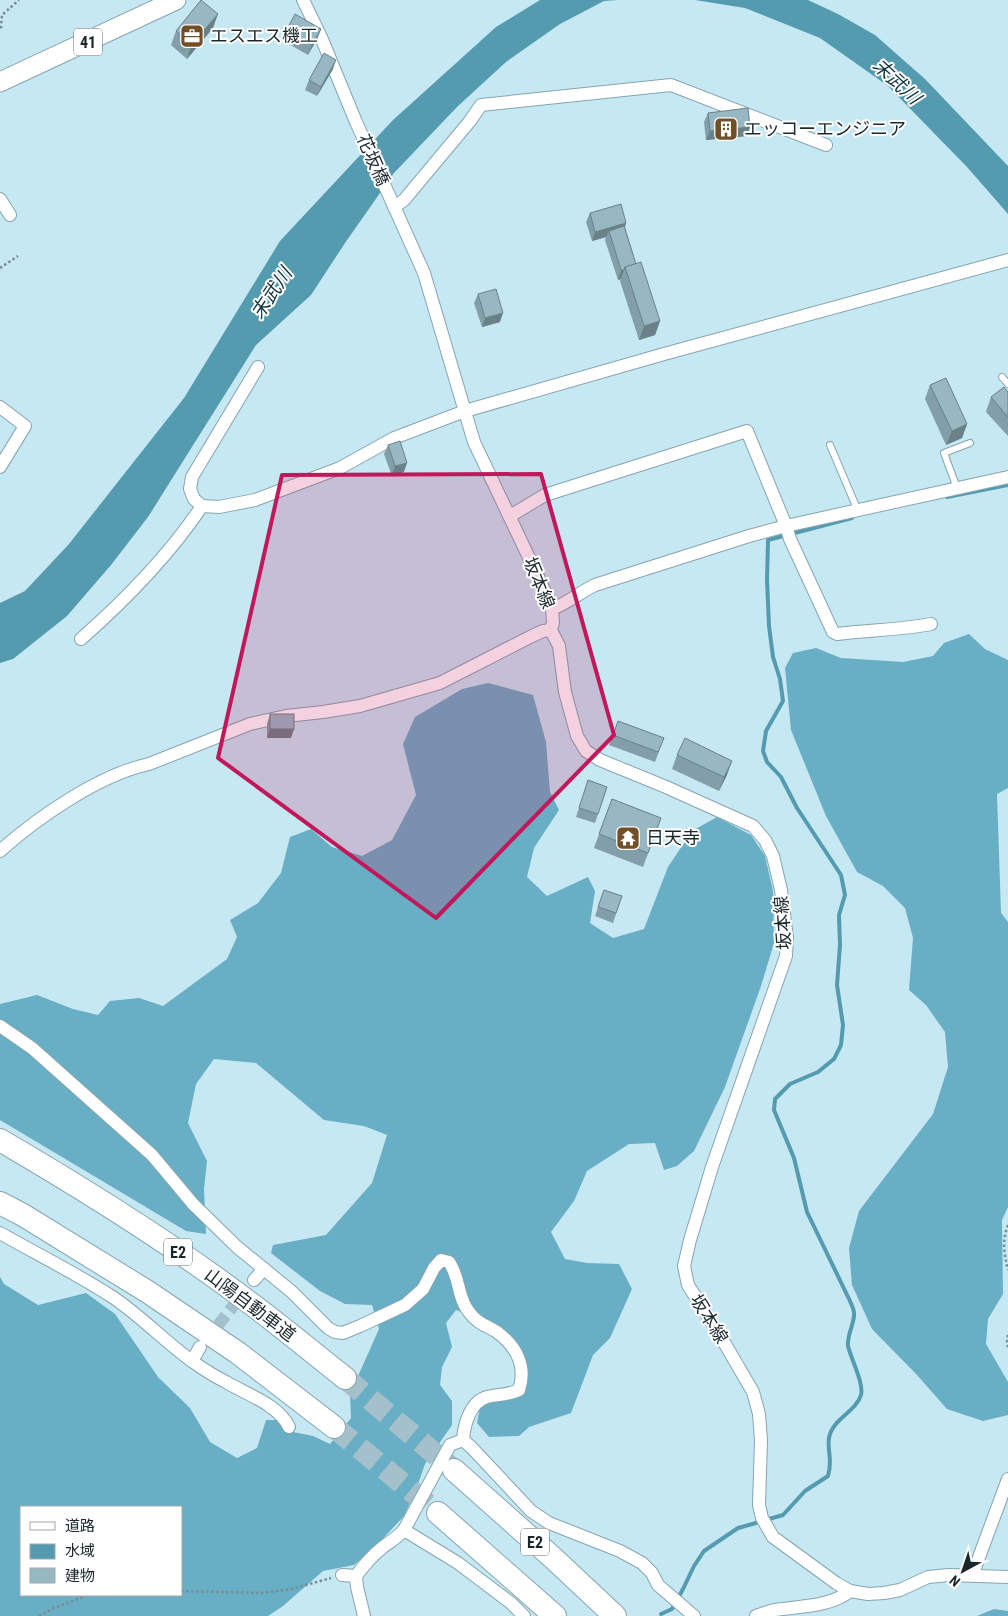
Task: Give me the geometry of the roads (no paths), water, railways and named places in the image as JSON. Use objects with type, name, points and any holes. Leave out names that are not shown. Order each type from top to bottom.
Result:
[{"type":"highway","name":"山陽自動車道","points":[[0,1140],[154,1235],[246,1300],[345,1378]]},
{"type":"highway","points":[[0,1203],[148,1292],[238,1354],[334,1427]]},
{"type":"highway","name":"E2","points":[[454,1470],[615,1616]]},
{"type":"highway","name":"E2","points":[[438,1513],[555,1616]]},
{"type":"main road","name":"41","points":[[0,82],[176,0]]},
{"type":"street","name":"花坂橋","points":[[303,0],[321,37],[392,202]]},
{"type":"street","points":[[392,202],[404,200],[482,105],[671,86],[826,145]]},
{"type":"street","points":[[0,199],[10,214]]},
{"type":"street","name":"坂本線","points":[[392,202],[424,273],[474,442],[552,609],[553,622],[551,630],[559,646],[565,692],[577,736],[586,751],[600,760],[753,826],[765,840],[773,856],[781,890],[787,938],[786,956],[712,1167],[684,1266],[688,1285],[753,1392],[759,1414],[761,1440],[759,1505],[765,1525],[773,1537],[850,1591],[868,1594],[884,1593],[900,1590],[928,1577],[949,1575],[1008,1577]]},
{"type":"street","points":[[258,367],[192,477],[190,489],[194,499],[202,506],[219,507],[255,500],[340,468],[394,438],[465,411],[1008,260]]},
{"type":"street","points":[[0,407],[25,426],[0,467]]},
{"type":"street","points":[[510,516],[545,495],[747,431],[788,532],[833,632],[837,634],[931,624]]},
{"type":"street","points":[[552,609],[563,605],[595,585],[749,536],[788,532],[858,511],[1008,477]]},
{"type":"street","points":[[81,639],[114,608],[161,558],[202,506]]},
{"type":"street","points":[[0,850],[21,832],[62,805],[85,791],[136,767],[149,764],[250,724],[286,716],[360,706],[440,683],[530,637],[543,631],[551,630]]},
{"type":"street","points":[[0,1026],[32,1048],[152,1155],[193,1204],[237,1247],[292,1292],[328,1328],[335,1332],[342,1333],[405,1305],[423,1289],[434,1268],[441,1260],[449,1262],[454,1269],[459,1294],[468,1312],[480,1324],[496,1332],[511,1344],[520,1361],[522,1379],[519,1390],[509,1394],[486,1397],[474,1406],[464,1426],[463,1440]]},
{"type":"street","points":[[0,1233],[111,1296],[139,1316],[173,1348],[213,1375],[270,1406],[286,1420],[289,1427]]},
{"type":"street","points":[[254,1280],[264,1269]]},
{"type":"street","points":[[192,1361],[200,1347]]},
{"type":"street","points":[[364,1616],[356,1576],[363,1566],[404,1530],[450,1445],[463,1440]]},
{"type":"street","points":[[463,1440],[531,1511],[549,1523],[620,1551],[642,1563],[652,1573],[658,1585],[694,1616]]},
{"type":"street","points":[[974,1576],[975,1568],[1008,1479]]},
{"type":"street","points":[[404,1530],[458,1563],[511,1603],[524,1616]]},
{"type":"street","points":[[342,1575],[356,1576]]},
{"type":"street","points":[[756,1616],[773,1610],[808,1606],[842,1598],[850,1591]]},
{"type":"lane","points":[[1002,377],[1008,384]]},
{"type":"lane","points":[[957,488],[944,453],[970,444]]},
{"type":"lane","points":[[830,445],[858,511]]},
{"type":"water","name":"末武川","points":[[540,0],[618,0],[604,1],[560,24],[506,62],[458,106],[394,173],[311,295],[256,345],[148,517],[111,565],[67,616],[13,659],[0,663],[0,603],[25,591],[69,544],[184,398],[280,241],[393,120],[496,27]]},
{"type":"water","name":"末武川","points":[[695,0],[808,0],[875,35],[925,79],[1008,166],[1008,214],[967,167],[888,86],[820,38],[745,8]]},
{"type":"waterway","points":[[947,497],[1008,485]]},
{"type":"waterway","points":[[769,1519],[783,1515],[805,1491],[828,1476],[830,1465],[829,1438],[831,1431],[858,1401],[861,1395],[861,1384],[848,1346],[848,1338],[854,1316],[853,1308],[807,1212],[794,1158],[774,1110],[775,1099],[790,1084],[818,1072],[834,1059],[841,1045],[843,1025],[837,985],[840,945],[839,915],[845,895],[841,875],[797,808],[781,777],[767,762],[763,751],[766,731],[783,701],[780,679],[773,657],[769,626],[768,540],[852,518]]},
{"type":"waterway","points":[[661,1614],[672,1609],[694,1566],[704,1551],[738,1528],[756,1523]]},
{"type":"tunnel","points":[[207,1339],[254,1280]]},
{"type":"tunnel","points":[[345,1378],[454,1470]]},
{"type":"tunnel","points":[[334,1427],[438,1513]]},
{"type":"place","name":"エスエス機工","points":[[192,36]]},
{"type":"place","name":"エッコーエンジニア","points":[[726,129]]},
{"type":"place","name":"日天寺","points":[[628,838]]}]
